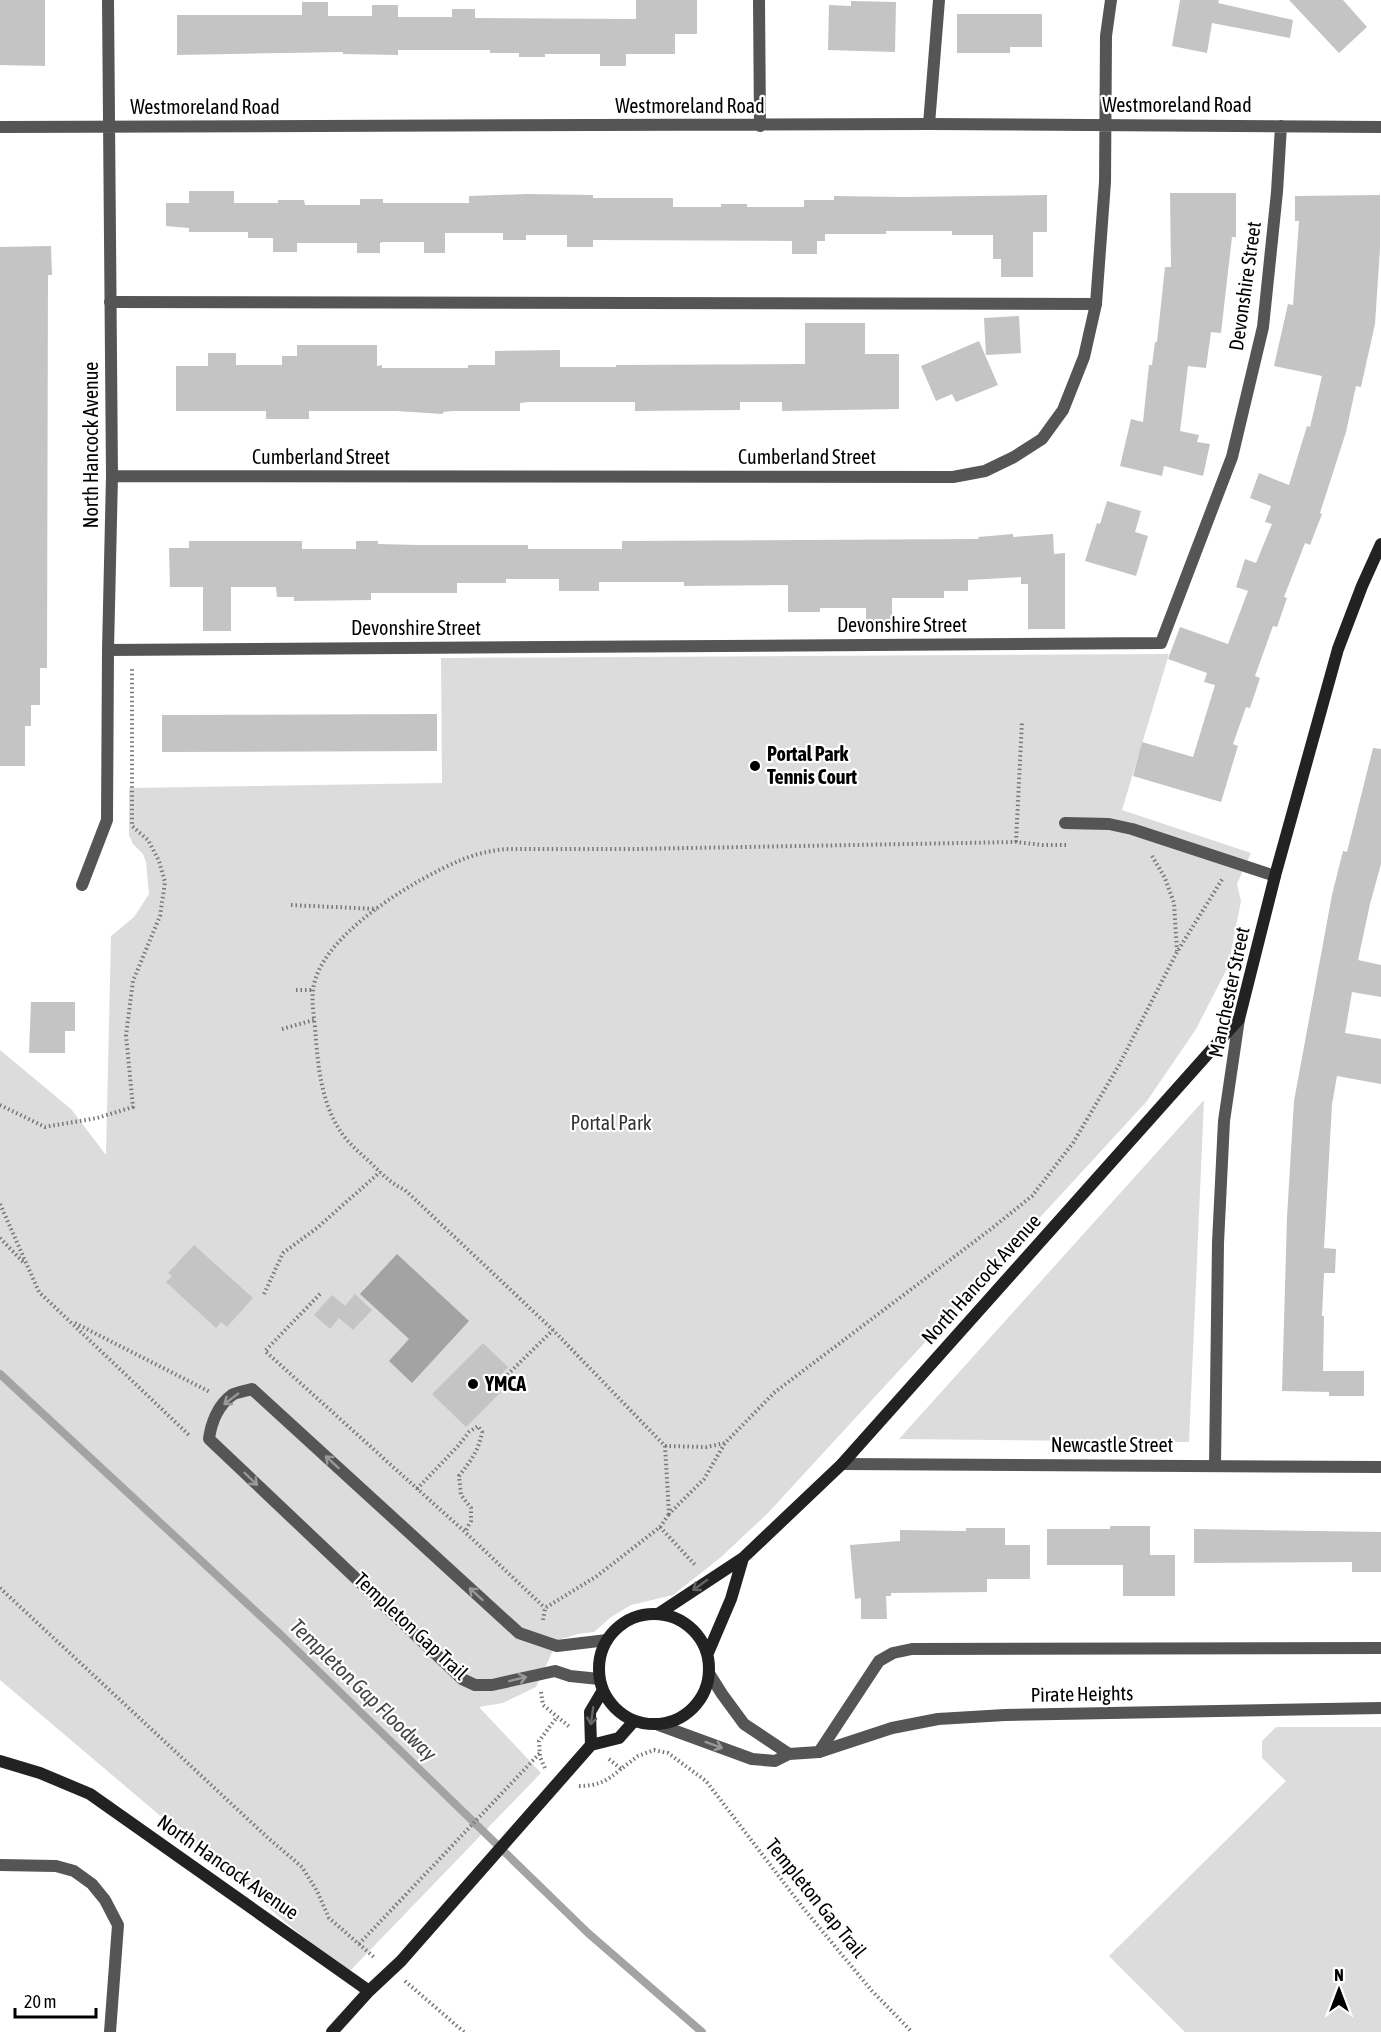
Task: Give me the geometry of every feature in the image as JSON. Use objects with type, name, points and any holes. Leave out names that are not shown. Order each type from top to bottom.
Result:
[{"type":"street","name":"North Hancock Avenue","points":[[82,885],[107,820],[112,476],[108,0]]},
{"type":"street","points":[[759,0],[760,126]]},
{"type":"street","points":[[929,124],[939,0]]},
{"type":"street","name":"Cumberland Street","points":[[112,476],[953,477],[985,471],[1014,457],[1042,438],[1063,410],[1084,357],[1096,304],[1105,182],[1106,36],[1111,0]]},
{"type":"street","name":"Westmoreland Road","points":[[0,127],[929,124],[1381,127]]},
{"type":"street","name":"Devonshire Street","points":[[108,650],[1161,643],[1232,457],[1263,327],[1277,192],[1281,126]]},
{"type":"street","points":[[110,302],[1096,304]]},
{"type":"street","name":"Manchester Street","points":[[1215,1465],[1218,1242],[1222,1154],[1224,1121],[1239,1019],[1275,876],[1338,649],[1381,544]]},
{"type":"street","points":[[1065,823],[1109,824],[1132,829],[1275,876]]},
{"type":"street","name":"North Hancock Avenue","points":[[607,1641],[624,1623],[646,1614],[658,1614],[743,1558],[842,1464],[1239,1019]]},
{"type":"street","points":[[601,1684],[555,1671],[492,1685],[475,1685],[462,1679],[209,1439],[210,1424],[233,1394],[252,1389],[519,1633],[557,1646],[607,1641]]},
{"type":"street","name":"Newcastle Street","points":[[842,1464],[1381,1467]]},
{"type":"street","points":[[708,1653],[731,1599],[743,1558]]},
{"type":"street","points":[[601,1684],[610,1703],[621,1714],[634,1721],[659,1725],[674,1721],[693,1708],[706,1690],[710,1675],[708,1653],[700,1638],[689,1626],[675,1618],[658,1614]]},
{"type":"street","points":[[591,1745],[590,1712],[601,1684],[601,1653],[607,1641]]},
{"type":"street","points":[[819,1752],[879,1661],[893,1653],[912,1649],[1381,1648]]},
{"type":"street","points":[[710,1675],[744,1724],[789,1754]]},
{"type":"street","name":"Pirate Heights","points":[[659,1725],[752,1759],[775,1761],[789,1754],[819,1752],[892,1728],[939,1719],[1017,1715],[1381,1708]]},
{"type":"street","points":[[332,2032],[401,1960],[591,1745],[619,1738],[634,1721]]},
{"type":"street","name":"North Hancock Avenue","points":[[0,1761],[61,1781],[90,1794],[113,1808],[369,1991]]},
{"type":"street","points":[[0,1865],[56,1866],[74,1871],[92,1884],[105,1900],[118,1925],[110,2032]]},
{"type":"path","points":[[0,1105],[45,1126],[97,1118],[133,1107],[126,1035],[133,981],[160,916],[165,882],[159,861],[148,840],[132,826],[132,650]]},
{"type":"path","points":[[1016,842],[1022,722]]},
{"type":"path","points":[[669,1514],[664,1446],[553,1330],[405,1190],[391,1184],[346,1139],[333,1119],[323,1089],[311,990],[320,968],[341,939],[376,909],[428,876],[462,860],[505,849],[1016,842],[1043,845],[1075,844]]},
{"type":"path","points":[[1160,855],[1149,851],[1165,878],[1174,903],[1177,952]]},
{"type":"path","points":[[542,1627],[545,1608],[597,1576],[660,1527],[669,1514],[704,1479],[725,1443],[775,1392],[1032,1196],[1073,1143],[1119,1065],[1177,952],[1233,862]]},
{"type":"path","points":[[1212,875],[1223,879]]},
{"type":"path","points":[[291,905],[376,909]]},
{"type":"path","points":[[296,990],[311,990]]},
{"type":"path","points":[[282,1029],[314,1020]]},
{"type":"path","points":[[264,1294],[283,1253],[317,1228],[380,1172]]},
{"type":"path","points":[[0,1204],[39,1292],[196,1442]]},
{"type":"path","points":[[0,1238],[28,1267]]},
{"type":"path","points":[[320,1294],[265,1351],[465,1532],[545,1608]]},
{"type":"path","points":[[69,1320],[227,1401]]},
{"type":"path","points":[[501,1381],[553,1330]]},
{"type":"path","points":[[417,1489],[469,1432],[478,1426],[482,1432],[480,1444],[473,1458],[459,1476],[461,1495],[471,1508],[471,1521],[465,1532]]},
{"type":"path","points":[[664,1446],[706,1447],[725,1443]]},
{"type":"path","points":[[660,1527],[702,1573]]},
{"type":"path","points":[[0,1588],[302,1868],[317,1891],[329,1918],[360,1946],[540,1753]]},
{"type":"path","points":[[541,1688],[543,1705],[621,1768]]},
{"type":"path","points":[[554,1787],[540,1753],[538,1741],[557,1717]]},
{"type":"path","name":"Templeton Gap Trail","points":[[579,1786],[595,1786],[609,1780],[638,1756],[654,1750],[668,1753],[706,1782],[797,1900],[872,1991],[912,2032]]},
{"type":"path","points":[[408,1984],[464,2032]]},
{"type":"green space","name":"Portal Park","points":[[1169,654],[1122,810],[1251,853],[1237,884],[1241,901],[1228,967],[1196,1029],[1147,1101],[767,1514],[720,1558],[673,1595],[631,1605],[611,1617],[594,1632],[558,1640],[536,1687],[503,1703],[479,1707],[541,1773],[347,1974],[0,1680],[0,1050],[71,1109],[106,1155],[111,936],[134,917],[149,894],[146,862],[129,835],[129,788],[442,783],[441,658]]},
{"type":"green space","points":[[1204,1100],[1189,1442],[899,1439]]},
{"type":"green space","points":[[1276,1727],[1381,1727],[1381,2032],[1185,2032],[1109,1956],[1286,1781],[1262,1758],[1262,1741]]},
{"type":"shaded area","points":[[397,1254],[469,1321],[412,1383],[389,1361],[409,1339],[360,1294]]},
{"type":"building","points":[[0,0],[45,0],[45,66],[0,65]]},
{"type":"building","points":[[636,0],[697,0],[697,34],[675,34],[675,54],[626,54],[626,66],[600,66],[600,54],[545,54],[545,57],[519,57],[519,53],[490,53],[490,50],[398,50],[398,55],[343,54],[343,52],[177,55],[177,15],[302,15],[302,2],[328,2],[328,16],[372,16],[372,5],[398,5],[398,17],[452,17],[452,9],[475,9],[475,18],[636,19]]},
{"type":"building","points":[[1180,0],[1219,0],[1218,3],[1293,20],[1290,38],[1212,23],[1207,53],[1172,46]]},
{"type":"building","points":[[1289,0],[1343,0],[1367,27],[1339,53]]},
{"type":"building","points":[[851,1],[896,2],[895,52],[828,50],[829,5],[851,6]]},
{"type":"building","points":[[957,14],[1042,14],[1042,47],[1010,47],[1010,53],[957,53]]},
{"type":"building","points":[[189,191],[234,191],[234,203],[278,203],[278,200],[304,200],[305,205],[360,205],[360,199],[383,199],[383,203],[469,203],[469,196],[527,194],[593,195],[593,198],[673,198],[673,207],[721,207],[721,204],[747,204],[747,207],[804,207],[804,200],[834,200],[834,196],[1047,195],[1047,232],[1033,232],[1033,277],[1001,277],[1001,259],[993,259],[993,235],[952,235],[952,231],[825,234],[825,241],[817,241],[817,254],[792,254],[792,241],[593,240],[593,247],[567,247],[567,235],[526,235],[526,240],[503,240],[503,233],[445,233],[445,253],[424,253],[424,242],[382,242],[380,253],[357,253],[357,243],[297,243],[297,252],[273,252],[273,238],[248,238],[248,232],[189,232],[189,228],[166,226],[166,203],[189,203]]},
{"type":"building","points":[[1170,193],[1236,193],[1236,237],[1232,237],[1221,333],[1211,332],[1206,368],[1188,366],[1180,431],[1199,435],[1197,442],[1210,444],[1203,476],[1164,466],[1162,476],[1120,466],[1131,419],[1143,422],[1149,365],[1152,365],[1155,342],[1157,342],[1165,267],[1171,267]]},
{"type":"building","points":[[1380,195],[1380,249],[1375,324],[1361,387],[1356,386],[1346,432],[1320,513],[1322,514],[1310,545],[1305,543],[1284,597],[1287,598],[1277,627],[1273,626],[1255,676],[1260,678],[1250,708],[1246,707],[1233,744],[1238,746],[1221,802],[1133,776],[1142,742],[1193,757],[1215,685],[1204,682],[1207,673],[1168,659],[1180,627],[1228,644],[1248,591],[1236,587],[1245,559],[1256,563],[1272,524],[1265,522],[1271,506],[1250,498],[1259,473],[1289,485],[1307,426],[1310,427],[1322,376],[1274,366],[1288,304],[1293,305],[1299,221],[1295,221],[1295,196]]},
{"type":"building","points":[[51,246],[52,275],[48,275],[47,668],[40,668],[40,705],[31,705],[31,726],[25,726],[25,766],[0,766],[0,247]]},
{"type":"building","points":[[1019,316],[1021,353],[986,355],[984,318]]},
{"type":"building","points":[[805,323],[865,323],[865,354],[899,354],[899,409],[782,411],[782,402],[740,402],[740,410],[635,411],[635,402],[529,402],[520,403],[520,411],[453,411],[443,412],[443,414],[396,411],[309,411],[309,419],[266,419],[266,411],[176,411],[176,366],[208,366],[208,353],[236,353],[236,365],[282,365],[282,356],[297,356],[297,345],[377,345],[377,366],[382,365],[382,368],[468,368],[468,365],[495,365],[495,351],[560,350],[560,367],[805,364]]},
{"type":"building","points":[[979,341],[998,385],[956,402],[952,394],[936,401],[921,366]]},
{"type":"building","points":[[1107,501],[1141,511],[1135,532],[1148,536],[1136,576],[1085,561],[1097,523],[1100,524]]},
{"type":"building","points":[[1013,534],[1013,537],[1053,534],[1054,554],[1065,553],[1065,629],[1028,629],[1028,584],[1021,584],[1021,577],[968,580],[968,591],[944,591],[944,598],[892,598],[892,630],[866,630],[866,608],[820,608],[820,612],[788,612],[788,585],[684,586],[684,582],[599,582],[599,591],[559,591],[559,579],[506,579],[506,583],[457,583],[457,593],[371,593],[371,600],[294,601],[294,597],[277,597],[276,587],[231,587],[231,631],[203,631],[203,587],[170,587],[169,548],[189,548],[189,541],[302,541],[302,549],[356,549],[356,541],[378,541],[378,544],[528,545],[528,549],[622,549],[622,541],[979,539],[978,537]]},
{"type":"building","points":[[437,714],[437,751],[162,752],[162,715]]},
{"type":"building","points":[[1373,748],[1381,749],[1381,864],[1358,960],[1381,965],[1381,997],[1352,992],[1345,1033],[1381,1039],[1381,1084],[1337,1076],[1332,1104],[1324,1248],[1336,1249],[1335,1273],[1324,1273],[1322,1316],[1324,1316],[1323,1371],[1364,1371],[1364,1396],[1329,1396],[1329,1392],[1282,1391],[1287,1217],[1294,1101],[1332,895],[1343,851],[1347,852]]},
{"type":"building","points":[[31,1002],[75,1002],[75,1031],[65,1031],[65,1053],[29,1053]]},
{"type":"building","points":[[194,1245],[253,1298],[227,1327],[221,1322],[216,1328],[166,1282],[172,1276],[168,1273]]},
{"type":"building","points":[[355,1294],[372,1310],[353,1330],[339,1318],[330,1329],[314,1315],[332,1295],[345,1306]]},
{"type":"building","name":"YMCA","points":[[483,1343],[508,1367],[498,1378],[506,1387],[466,1427],[432,1394]]},
{"type":"building","points":[[1110,1526],[1150,1526],[1150,1555],[1175,1555],[1175,1596],[1123,1596],[1123,1565],[1047,1565],[1047,1529],[1110,1529]]},
{"type":"building","points":[[966,1528],[1005,1528],[1005,1545],[1030,1545],[1030,1579],[987,1579],[987,1592],[891,1593],[891,1596],[886,1596],[887,1619],[861,1619],[861,1598],[855,1599],[850,1545],[900,1541],[900,1530],[966,1531]]},
{"type":"building","points":[[1194,1529],[1381,1532],[1381,1572],[1352,1572],[1352,1562],[1194,1563]]},
{"type":"waterway","name":"Templeton Gap Floodway","points":[[0,1374],[280,1634],[588,1933],[702,2032]]},
{"type":"place","name":"Portal Park Tennis Court","points":[[755,766]]},
{"type":"place","name":"YMCA","points":[[473,1384]]}]
